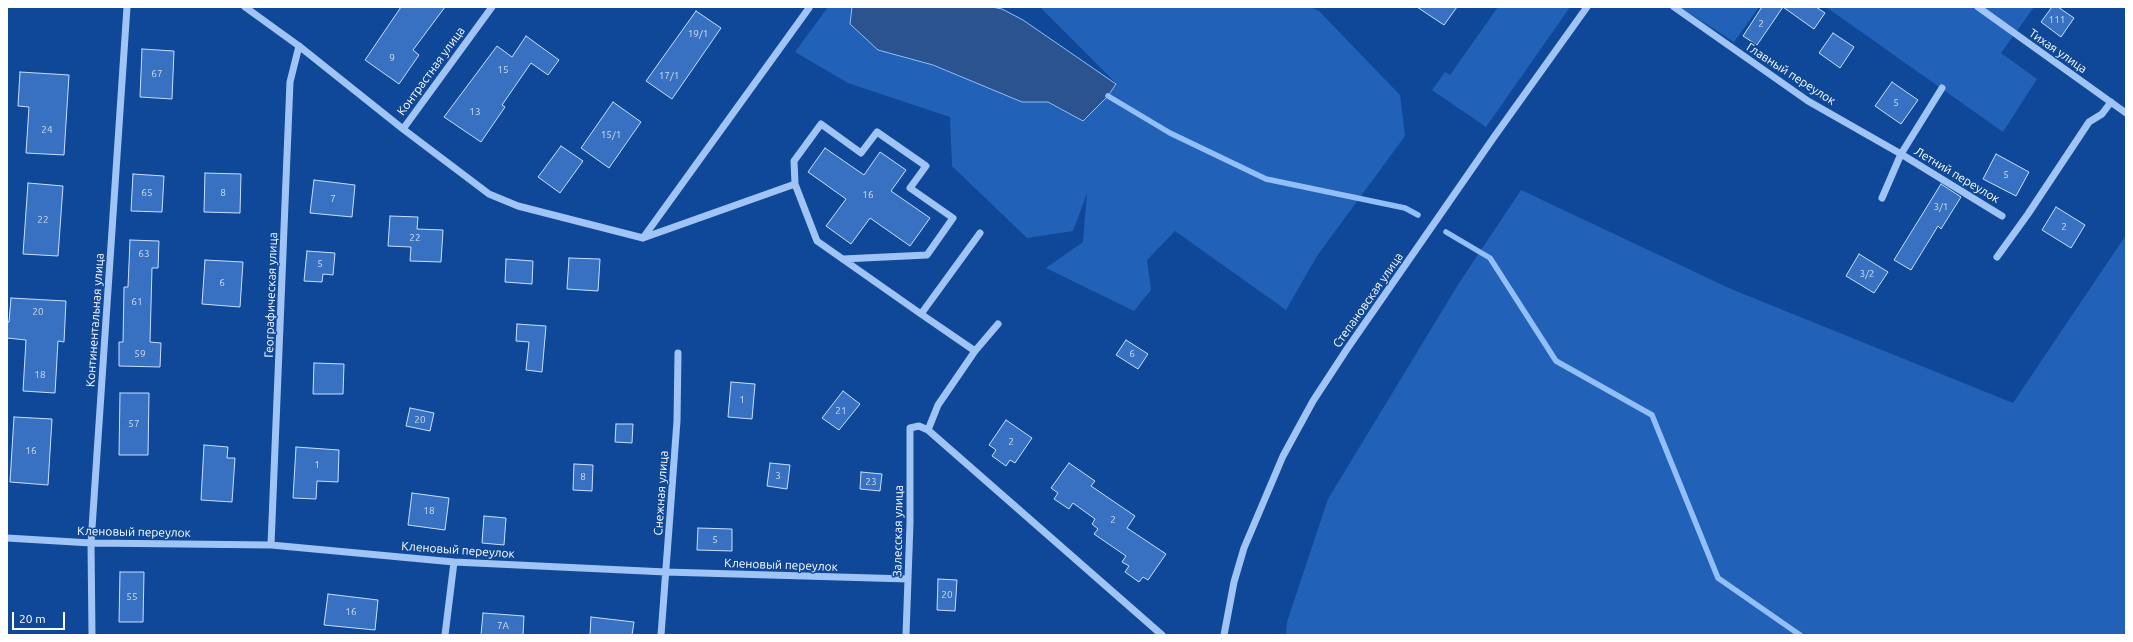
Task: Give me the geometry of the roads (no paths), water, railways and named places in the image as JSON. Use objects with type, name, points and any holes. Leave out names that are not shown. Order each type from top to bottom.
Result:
[{"type":"street","name":"Континентальная улица","points":[[92,635],[91,543],[127,7]]},
{"type":"street","points":[[245,7],[299,46],[403,129],[489,194],[518,206],[643,238],[666,231],[704,215],[796,184]]},
{"type":"street","name":"Контрастная улица","points":[[403,129],[492,7]]},
{"type":"street","name":"Степановская улица","points":[[1224,635],[1234,582],[1244,548],[1283,456],[1313,401],[1346,349],[1587,7]]},
{"type":"street","name":"Главный переулок","points":[[1674,7],[1808,101],[1901,154]]},
{"type":"street","name":"Тихая улица","points":[[1978,7],[2126,113]]},
{"type":"street","points":[[643,238],[808,8]]},
{"type":"street","name":"Географическая улица","points":[[271,545],[290,82],[299,46]]},
{"type":"street","points":[[1882,198],[1901,154],[1942,88]]},
{"type":"street","points":[[1997,257],[2090,122],[2102,114],[2111,102]]},
{"type":"street","points":[[843,259],[926,255],[953,218],[910,188],[926,166],[877,132],[861,153],[821,124],[794,162],[796,184],[817,241],[974,351]]},
{"type":"street","name":"Летний переулок","points":[[1901,154],[2002,216]]},
{"type":"street","points":[[921,314],[980,234]]},
{"type":"street","points":[[998,324],[974,351],[938,405],[928,430],[1162,635]]},
{"type":"street","name":"Снежная улица","points":[[661,635],[676,421],[678,353]]},
{"type":"street","name":"Залесская улица","points":[[906,635],[910,523],[910,428],[919,426],[928,430]]},
{"type":"street","name":"Кленовый переулок","points":[[7,538],[91,543],[271,545],[454,562],[666,572],[908,579]]},
{"type":"street","points":[[445,635],[454,562]]},
{"type":"waterway","points":[[1108,96],[1170,133],[1266,179],[1405,208],[1418,215]]},
{"type":"waterway","points":[[1446,232],[1490,258],[1556,361],[1652,415],[1718,578],[1800,635]]}]
